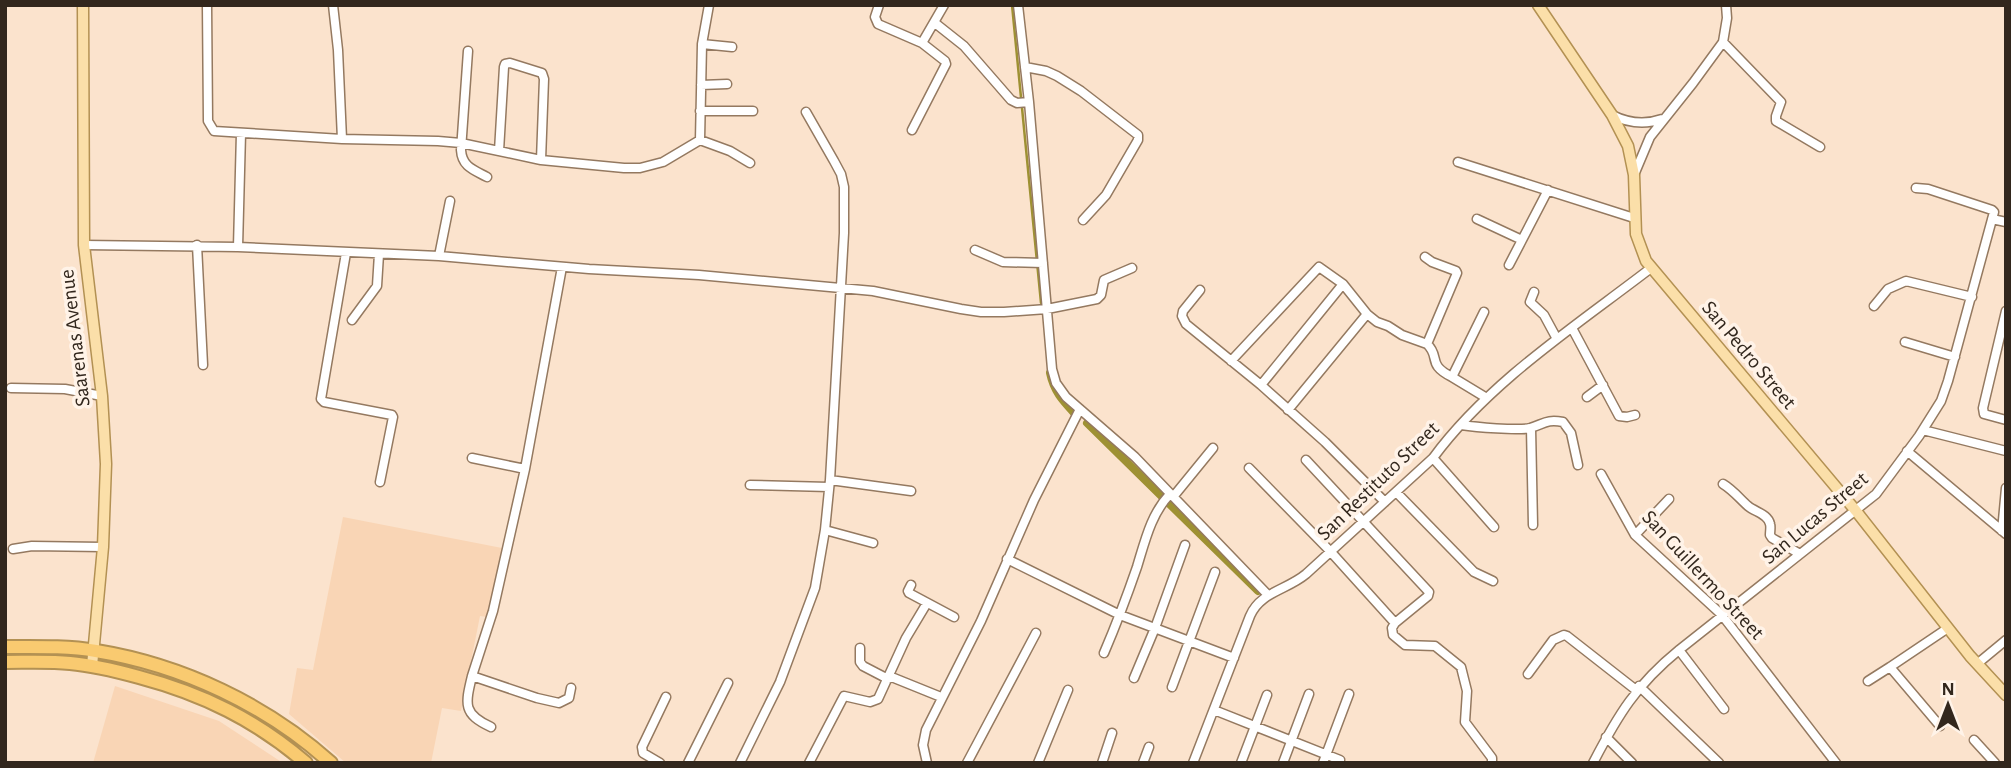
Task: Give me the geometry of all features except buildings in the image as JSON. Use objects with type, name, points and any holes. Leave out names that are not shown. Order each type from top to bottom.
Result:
[{"type":"highway","points":[[5,647],[94,651],[142,662],[207,683],[279,724],[331,763]]},
{"type":"highway","points":[[5,662],[92,666],[149,679],[201,696],[273,736],[306,763]]},
{"type":"main road","name":"Saarenas Avenue","points":[[83,5],[83,245],[102,396],[106,464],[103,547],[92,666]]},
{"type":"main road","points":[[1538,5],[1612,115],[1628,146],[1634,175]]},
{"type":"main road","name":"San Pedro Street","points":[[1634,175],[1634,218],[1638,243],[1651,268],[1856,510],[1977,664],[2006,695]]},
{"type":"street","points":[[206,5],[208,121],[214,131],[461,143],[541,160],[624,168],[639,168],[663,162],[700,140]]},
{"type":"street","points":[[333,5],[342,139]]},
{"type":"street","points":[[700,140],[702,44],[709,5]]},
{"type":"street","points":[[879,5],[875,17],[878,24],[922,43],[946,64],[912,130]]},
{"type":"street","points":[[922,43],[944,5]]},
{"type":"street","points":[[1018,5],[1025,67],[1024,102],[1038,263],[1056,383],[1066,397],[1115,438],[1169,497],[1268,595]]},
{"type":"street","points":[[1726,5],[1723,42],[1782,102],[1776,121],[1820,146]]},
{"type":"street","points":[[935,23],[964,46],[1011,100],[1024,102]]},
{"type":"street","name":"San Pedro Street","points":[[1634,175],[1650,137],[1723,42]]},
{"type":"street","points":[[702,44],[732,47]]},
{"type":"street","points":[[468,51],[462,159],[467,166],[487,177]]},
{"type":"street","points":[[499,152],[504,68],[505,64],[510,63],[542,73],[544,79],[541,160]]},
{"type":"street","points":[[1025,67],[1057,76],[1138,135],[1138,140],[1106,195],[1083,220]]},
{"type":"street","points":[[701,85],[727,83]]},
{"type":"street","points":[[701,111],[753,111]]},
{"type":"street","points":[[740,763],[766,712],[800,633],[815,588],[825,530],[844,233],[843,183],[834,160],[806,112]]},
{"type":"street","points":[[1612,115],[1627,121],[1640,122],[1653,122],[1664,118]]},
{"type":"street","points":[[238,247],[241,133]]},
{"type":"street","points":[[700,140],[730,151],[750,163]]},
{"type":"street","points":[[1458,162],[1634,218]]},
{"type":"street","points":[[1916,188],[1928,189],[2006,222]]},
{"type":"street","points":[[1509,265],[1548,190]]},
{"type":"street","points":[[439,256],[450,201]]},
{"type":"street","name":"San Lucas Street","points":[[1593,763],[1606,737],[1638,688],[1679,650],[1876,494],[1908,451],[1941,401],[1972,297],[1992,215]]},
{"type":"street","points":[[1477,219],[1522,240]]},
{"type":"street","points":[[83,245],[197,245],[439,256],[699,275],[873,290],[981,312],[1047,309],[1097,299],[1101,295],[1104,281],[1132,268]]},
{"type":"street","points":[[197,245],[203,365]]},
{"type":"street","points":[[975,250],[1003,262],[1038,263]]},
{"type":"street","points":[[346,253],[321,399],[324,402],[392,415],[380,482]]},
{"type":"street","points":[[352,320],[376,286],[379,254]]},
{"type":"street","points":[[1425,257],[1455,271],[1457,275],[1427,344]]},
{"type":"street","points":[[491,727],[475,719],[470,712],[468,699],[472,676],[493,611],[525,469],[562,267]]},
{"type":"street","points":[[1231,360],[1318,267],[1343,284],[1367,314],[1402,335],[1433,349],[1436,366],[1441,372],[1485,397]]},
{"type":"street","name":"San Restituto Street","points":[[1194,763],[1253,609],[1261,599],[1300,580],[1433,458],[1485,397],[1651,268]]},
{"type":"street","points":[[1874,306],[1888,289],[1906,281],[1972,297]]},
{"type":"street","points":[[1261,385],[1343,284]]},
{"type":"street","points":[[1200,290],[1183,311],[1186,324],[1325,442],[1385,502]]},
{"type":"street","points":[[1534,292],[1530,302],[1544,315],[1557,339]]},
{"type":"street","points":[[2006,311],[1983,412],[2006,420]]},
{"type":"street","points":[[1452,377],[1484,312]]},
{"type":"street","points":[[1288,410],[1367,314]]},
{"type":"street","points":[[1572,328],[1619,416],[1635,415]]},
{"type":"street","points":[[1905,342],[1955,357]]},
{"type":"street","points":[[1587,397],[1603,385]]},
{"type":"street","points":[[12,388],[65,389],[102,396]]},
{"type":"street","points":[[927,763],[923,739],[981,621],[1034,500],[1080,410]]},
{"type":"street","points":[[1461,425],[1531,428],[1541,423],[1563,422],[1571,433],[1578,465]]},
{"type":"street","points":[[1531,428],[1533,525]]},
{"type":"street","points":[[1923,430],[2006,451]]},
{"type":"street","points":[[1104,653],[1120,615],[1148,531],[1169,497],[1213,448]]},
{"type":"street","points":[[1908,451],[2004,532]]},
{"type":"street","points":[[472,457],[525,469]]},
{"type":"street","points":[[1433,458],[1494,527]]},
{"type":"street","points":[[1306,460],[1429,592],[1428,596],[1395,624],[1392,628],[1393,635],[1404,644],[1435,646],[1461,667],[1467,691],[1466,726],[1492,758],[1492,763]]},
{"type":"street","points":[[1249,468],[1330,551],[1395,624]]},
{"type":"street","name":"San Guillermo Street","points":[[1601,474],[1635,535],[1722,615],[1836,763]]},
{"type":"street","points":[[750,485],[829,483],[911,491]]},
{"type":"street","points":[[1723,484],[1768,520],[1772,538],[1800,554]]},
{"type":"street","points":[[2004,532],[2006,488]]},
{"type":"street","points":[[1397,493],[1474,572],[1493,581]]},
{"type":"street","points":[[1635,535],[1669,499]]},
{"type":"street","points":[[825,530],[873,543]]},
{"type":"street","points":[[1134,678],[1185,545]]},
{"type":"street","points":[[13,549],[103,547]]},
{"type":"street","points":[[1007,559],[1120,615],[1234,658]]},
{"type":"street","points":[[1172,687],[1215,572]]},
{"type":"street","points":[[911,585],[909,593],[954,617]]},
{"type":"street","points":[[809,763],[844,696],[874,701],[881,694],[906,638],[927,603]]},
{"type":"street","points":[[1868,681],[1948,628]]},
{"type":"street","points":[[967,763],[1036,633]]},
{"type":"street","points":[[1528,674],[1553,640],[1567,636],[1638,688],[1719,763]]},
{"type":"street","points":[[1977,664],[2006,640]]},
{"type":"street","points":[[860,648],[860,662],[863,666],[941,698]]},
{"type":"street","points":[[1679,650],[1724,709]]},
{"type":"street","points":[[1891,667],[1940,726]]},
{"type":"street","points":[[472,676],[559,703],[569,698],[571,688]]},
{"type":"street","points":[[688,763],[728,684]]},
{"type":"street","points":[[1038,763],[1068,690]]},
{"type":"street","points":[[1283,763],[1309,694]]},
{"type":"street","points":[[1324,759],[1349,694]]},
{"type":"street","points":[[1241,763],[1267,695]]},
{"type":"street","points":[[660,763],[643,753],[642,747],[666,697]]},
{"type":"street","points":[[1214,710],[1291,741],[1324,759],[1340,760]]},
{"type":"street","points":[[1102,763],[1112,733]]},
{"type":"street","points":[[1606,737],[1632,763]]},
{"type":"street","points":[[1975,740],[1995,763]]},
{"type":"street","points":[[1143,763],[1149,747]]},
{"type":"shaded area","points":[[343,517],[502,548],[488,617],[480,616],[461,711],[442,708],[431,763],[346,763],[289,714],[297,668],[313,670]]},
{"type":"shaded area","points":[[115,686],[219,721],[283,763],[93,763]]},
{"type":"waterway","points":[[1012,5],[1041,303]]},
{"type":"waterway","points":[[1050,373],[1063,401],[1076,415]]},
{"type":"waterway","points":[[1087,423],[1258,591]]}]
